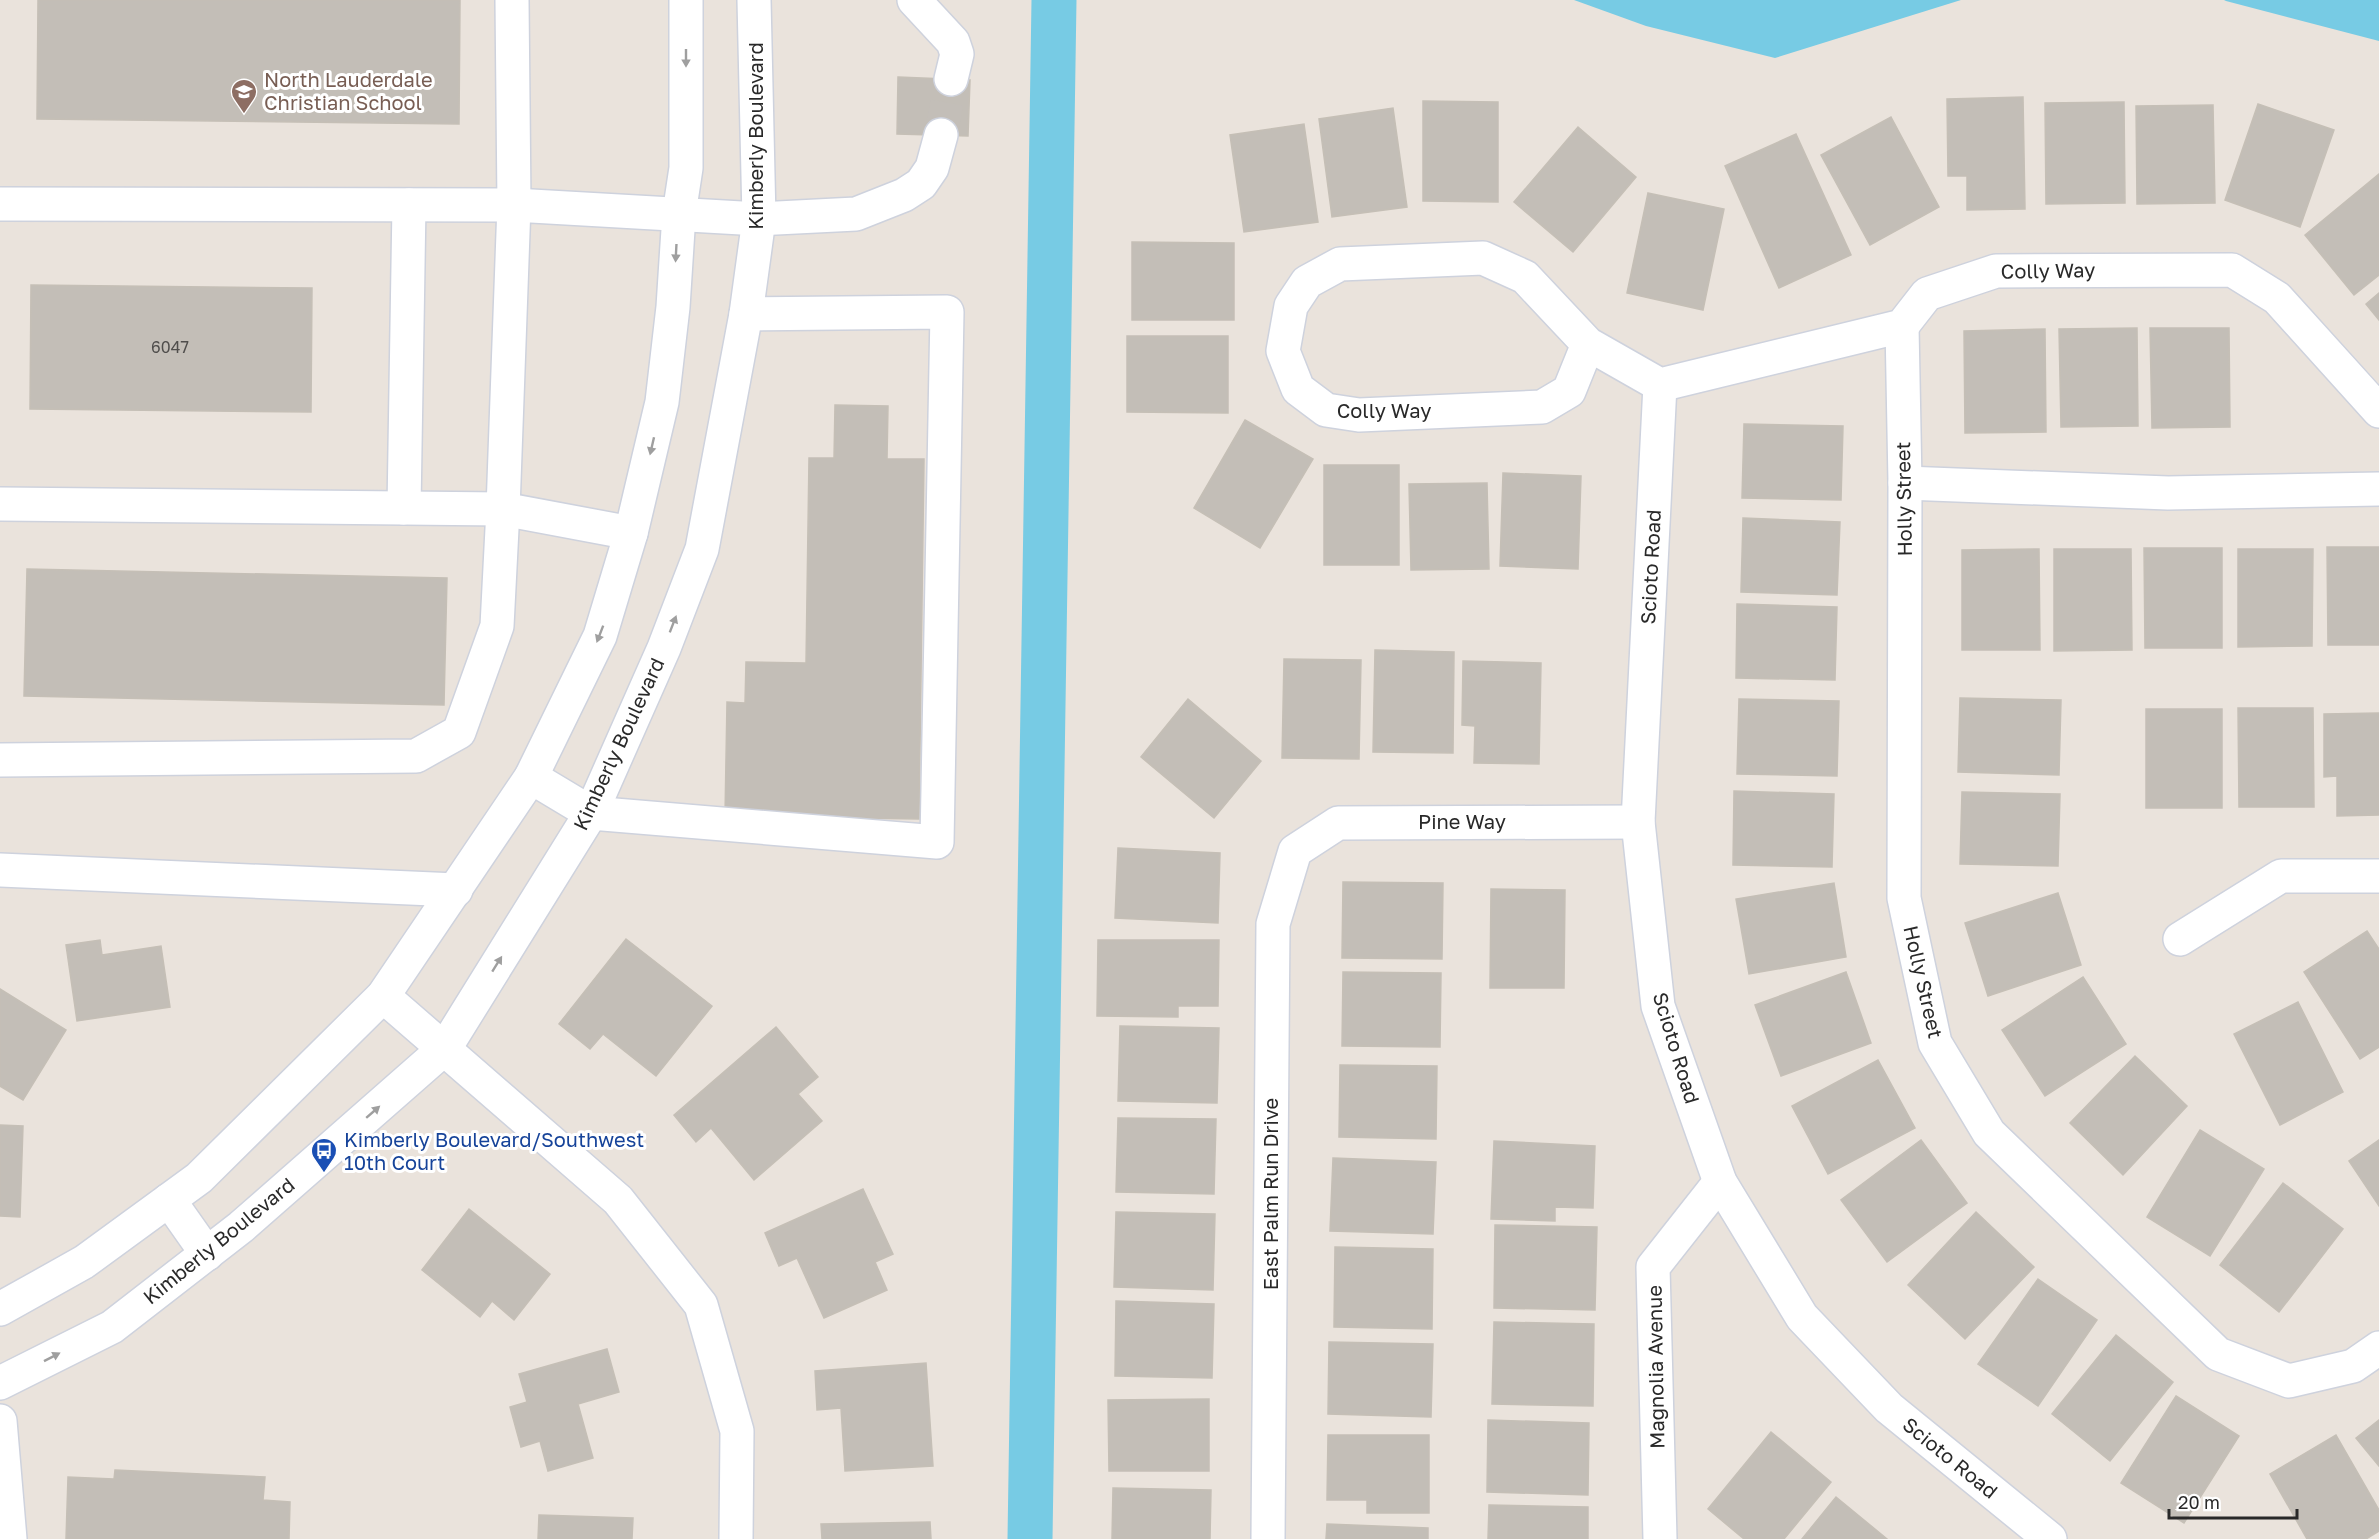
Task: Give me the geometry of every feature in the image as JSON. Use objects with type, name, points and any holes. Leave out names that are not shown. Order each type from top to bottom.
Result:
[{"type":"street","points":[[0,760],[416,756],[459,732],[497,626],[514,205],[512,0]]},
{"type":"street","points":[[0,1308],[84,1262],[199,1178],[383,996],[531,777],[600,636],[631,533],[662,402],[674,308],[679,214],[686,168],[686,0]]},
{"type":"street","name":"Kimberly Boulevard","points":[[0,1383],[112,1327],[241,1227],[445,1048],[591,813],[664,648],[702,549],[746,314],[759,219],[754,0]]},
{"type":"street","points":[[914,0],[953,42],[957,54],[951,79]]},
{"type":"street","points":[[0,204],[514,205],[759,219],[856,214],[904,195],[921,184],[932,168],[941,135]]},
{"type":"street","points":[[404,508],[409,205]]},
{"type":"street","name":"Colly Way","points":[[1588,344],[1569,391],[1542,407],[1359,415],[1326,410],[1298,389],[1283,351],[1291,306],[1307,282],[1340,264],[1482,258],[1525,277],[1588,344],[1660,385]]},
{"type":"street","name":"Colly Way","points":[[1902,326],[1927,294],[1996,271],[2232,270],[2277,298],[2379,411]]},
{"type":"street","points":[[531,777],[591,813],[937,842],[946,312],[746,314]]},
{"type":"street","points":[[1660,385],[1902,326]]},
{"type":"street","name":"Holly Street","points":[[1902,326],[1905,483],[1904,898],[1935,1043],[1989,1133],[2218,1354],[2289,1381],[2353,1366],[2379,1348]]},
{"type":"street","name":"Scioto Road","points":[[1660,385],[1638,822],[1658,1006],[1720,1182],[1802,1317],[1889,1408],[2050,1539]]},
{"type":"street","points":[[1905,483],[2168,493],[2379,489]]},
{"type":"street","points":[[0,504],[503,509],[631,533]]},
{"type":"street","name":"Pine Way","points":[[1295,851],[1338,823],[1638,822]]},
{"type":"street","name":"East Palm Run Drive","points":[[1268,1539],[1274,924],[1295,851]]},
{"type":"street","points":[[0,870],[456,890]]},
{"type":"street","points":[[2181,939],[2281,876],[2379,876]]},
{"type":"street","points":[[383,996],[618,1200],[701,1305],[737,1431],[736,1539]]},
{"type":"street","name":"Magnolia Avenue","points":[[1660,1539],[1653,1267],[1720,1182]]},
{"type":"street","points":[[169,1200],[207,1254]]},
{"type":"street","points":[[0,1422],[10,1539]]},
{"type":"water","points":[[1574,0],[1961,0],[1775,58],[1646,26]]},
{"type":"water","points":[[2224,0],[2379,0],[2379,41],[2226,1]]},
{"type":"building","points":[[38,0],[460,0],[459,124],[37,119]]},
{"type":"building","points":[[898,77],[970,80],[968,136],[897,134]]},
{"type":"building","points":[[2023,97],[2025,209],[1967,210],[1967,176],[1948,176],[1947,99]]},
{"type":"building","points":[[1423,101],[1498,102],[1498,202],[1423,201]]},
{"type":"building","points":[[2124,102],[2125,203],[2046,204],[2045,103]]},
{"type":"building","points":[[2258,104],[2334,130],[2300,227],[2225,200]]},
{"type":"building","points":[[2213,105],[2215,203],[2137,204],[2136,106]]},
{"type":"building","points":[[1393,108],[1407,207],[1332,217],[1319,119]]},
{"type":"building","points":[[1891,117],[1939,207],[1870,245],[1821,155]]},
{"type":"building","points":[[1304,124],[1318,222],[1244,232],[1230,135]]},
{"type":"building","points":[[1578,127],[1636,177],[1573,252],[1514,202]]},
{"type":"building","points":[[1796,134],[1851,255],[1779,288],[1725,166]]},
{"type":"building","points":[[2379,174],[2379,275],[2354,295],[2305,235]]},
{"type":"building","points":[[1648,193],[1724,209],[1703,310],[1627,293]]},
{"type":"building","points":[[1132,242],[1234,243],[1234,320],[1132,320]]},
{"type":"building","points":[[31,285],[312,288],[311,412],[30,409]]},
{"type":"building","points":[[2379,293],[2379,320],[2366,304]]},
{"type":"building","points":[[2137,328],[2138,426],[2061,427],[2059,329]]},
{"type":"building","points":[[2150,328],[2229,328],[2230,427],[2152,428]]},
{"type":"building","points":[[2045,329],[2046,432],[1965,433],[1964,331]]},
{"type":"building","points":[[1127,336],[1228,336],[1228,413],[1127,412]]},
{"type":"building","points":[[835,405],[888,406],[887,459],[924,459],[919,819],[725,816],[727,702],[745,703],[746,662],[806,663],[809,458],[834,458]]},
{"type":"building","points":[[1245,420],[1313,459],[1260,548],[1194,508]]},
{"type":"building","points":[[1744,424],[1843,426],[1841,500],[1742,498]]},
{"type":"building","points":[[1324,465],[1399,465],[1399,565],[1324,565]]},
{"type":"building","points":[[1503,473],[1581,476],[1578,569],[1500,566]]},
{"type":"building","points":[[1487,483],[1489,569],[1411,570],[1409,484]]},
{"type":"building","points":[[1743,518],[1840,522],[1837,595],[1741,592]]},
{"type":"building","points":[[2327,547],[2379,547],[2379,645],[2328,645]]},
{"type":"building","points":[[2144,548],[2222,548],[2222,648],[2145,648]]},
{"type":"building","points":[[2039,549],[2040,650],[1962,650],[1962,550]]},
{"type":"building","points":[[2054,549],[2131,549],[2132,650],[2054,651]]},
{"type":"building","points":[[2238,549],[2313,549],[2312,646],[2238,647]]},
{"type":"building","points":[[27,569],[447,578],[444,705],[24,696]]},
{"type":"building","points":[[1737,604],[1837,607],[1835,680],[1736,678]]},
{"type":"building","points":[[1375,650],[1454,652],[1453,753],[1373,752]]},
{"type":"building","points":[[1284,659],[1361,660],[1359,759],[1282,758]]},
{"type":"building","points":[[1463,661],[1541,663],[1539,764],[1474,763],[1475,726],[1462,725]]},
{"type":"building","points":[[1960,698],[2061,700],[2059,775],[1958,772]]},
{"type":"building","points":[[1188,699],[1261,761],[1214,818],[1141,757]]},
{"type":"building","points":[[1739,699],[1839,701],[1837,776],[1737,774]]},
{"type":"building","points":[[2238,708],[2313,708],[2314,807],[2239,807]]},
{"type":"building","points":[[2146,709],[2222,709],[2222,808],[2146,808]]},
{"type":"building","points":[[2379,713],[2379,815],[2337,816],[2337,776],[2324,777],[2324,714]]},
{"type":"building","points":[[1734,791],[1834,794],[1832,867],[1733,865]]},
{"type":"building","points":[[1962,792],[2060,794],[2058,866],[1960,864]]},
{"type":"building","points":[[1118,848],[1220,853],[1218,923],[1115,918]]},
{"type":"building","points":[[1343,882],[1443,883],[1442,959],[1342,958]]},
{"type":"building","points":[[1834,883],[1846,957],[1749,974],[1736,899]]},
{"type":"building","points":[[1491,889],[1565,890],[1564,988],[1490,988]]},
{"type":"building","points":[[2058,893],[2081,965],[1988,996],[1965,923]]},
{"type":"building","points":[[2367,931],[2379,949],[2379,1047],[2360,1059],[2304,972]]},
{"type":"building","points":[[626,939],[712,1006],[656,1076],[603,1034],[590,1049],[559,1024]]},
{"type":"building","points":[[100,940],[102,955],[161,946],[170,1007],[77,1021],[66,945]]},
{"type":"building","points":[[1098,940],[1219,940],[1218,1006],[1178,1006],[1178,1017],[1097,1016]]},
{"type":"building","points":[[1343,972],[1441,973],[1440,1047],[1342,1046]]},
{"type":"building","points":[[1846,972],[1871,1043],[1781,1076],[1755,1005]]},
{"type":"building","points":[[2083,977],[2126,1044],[2045,1096],[2002,1030]]},
{"type":"building","points":[[0,989],[66,1030],[23,1100],[0,1086]]},
{"type":"building","points":[[2298,1002],[2343,1092],[2280,1125],[2234,1034]]},
{"type":"building","points":[[1120,1026],[1219,1028],[1217,1103],[1118,1101]]},
{"type":"building","points":[[776,1027],[818,1077],[798,1094],[822,1121],[754,1180],[711,1128],[696,1142],[674,1115]]},
{"type":"building","points":[[2135,1056],[2187,1106],[2123,1175],[2070,1123]]},
{"type":"building","points":[[1878,1060],[1915,1128],[1828,1174],[1792,1106]]},
{"type":"building","points":[[1340,1065],[1437,1066],[1436,1139],[1339,1137]]},
{"type":"building","points":[[1118,1118],[1216,1119],[1214,1194],[1116,1192]]},
{"type":"building","points":[[0,1125],[23,1126],[20,1217],[0,1216]]},
{"type":"building","points":[[2200,1130],[2264,1169],[2210,1256],[2147,1217]]},
{"type":"building","points":[[1921,1140],[1967,1203],[1887,1262],[1841,1200]]},
{"type":"building","points":[[2379,1140],[2379,1206],[2349,1161]]},
{"type":"building","points":[[1494,1141],[1595,1146],[1593,1208],[1555,1207],[1555,1221],[1491,1219]]},
{"type":"building","points":[[1333,1158],[1436,1162],[1433,1234],[1330,1231]]},
{"type":"building","points":[[2283,1183],[2343,1229],[2279,1312],[2220,1265]]},
{"type":"building","points":[[863,1189],[893,1254],[875,1262],[887,1290],[824,1318],[797,1258],[779,1266],[765,1233]]},
{"type":"building","points":[[469,1209],[550,1274],[514,1320],[492,1301],[480,1317],[422,1270]]},
{"type":"building","points":[[1116,1212],[1215,1214],[1213,1290],[1114,1287]]},
{"type":"building","points":[[1976,1212],[2034,1267],[1965,1339],[1908,1285]]},
{"type":"building","points":[[1495,1225],[1597,1227],[1595,1310],[1494,1308]]},
{"type":"building","points":[[1335,1247],[1433,1249],[1432,1329],[1334,1327]]},
{"type":"building","points":[[2038,1279],[2097,1320],[2038,1406],[1978,1364]]},
{"type":"building","points":[[1116,1301],[1214,1304],[1212,1378],[1115,1376]]},
{"type":"building","points":[[1494,1322],[1594,1324],[1593,1406],[1492,1404]]},
{"type":"building","points":[[2116,1335],[2173,1382],[2110,1461],[2052,1414]]},
{"type":"building","points":[[1329,1342],[1433,1344],[1431,1417],[1328,1414]]},
{"type":"building","points":[[607,1349],[619,1392],[578,1404],[593,1458],[548,1471],[540,1441],[521,1447],[510,1407],[527,1402],[519,1374]]},
{"type":"building","points":[[926,1363],[933,1466],[845,1471],[841,1408],[817,1410],[815,1371]]},
{"type":"building","points":[[2176,1396],[2239,1436],[2184,1523],[2121,1483]]},
{"type":"building","points":[[1209,1399],[1209,1471],[1109,1471],[1108,1400]]},
{"type":"building","points":[[1488,1420],[1589,1423],[1588,1495],[1487,1492]]},
{"type":"building","points":[[2379,1420],[2379,1466],[2356,1438]]},
{"type":"building","points":[[1771,1432],[1831,1482],[1784,1539],[1744,1539],[1708,1509]]},
{"type":"building","points":[[1328,1435],[1429,1435],[1429,1513],[1367,1513],[1367,1500],[1327,1500]]},
{"type":"building","points":[[2336,1435],[2379,1510],[2379,1531],[2366,1539],[2307,1539],[2270,1474]]},
{"type":"building","points":[[115,1470],[265,1477],[263,1500],[290,1502],[289,1539],[66,1539],[68,1477],[114,1479]]},
{"type":"building","points":[[1113,1488],[1211,1490],[1210,1539],[1112,1539]]},
{"type":"building","points":[[1836,1497],[1887,1539],[1802,1539]]},
{"type":"building","points":[[1489,1505],[1588,1507],[1588,1539],[1488,1539]]},
{"type":"building","points":[[539,1515],[633,1518],[632,1539],[538,1539]]},
{"type":"building","points":[[930,1522],[931,1539],[822,1539],[821,1524]]},
{"type":"building","points":[[1327,1524],[1428,1528],[1428,1539],[1326,1539]]},
{"type":"waterway","points":[[1030,1539],[1054,0]]},
{"type":"tunnel","points":[[941,135],[951,79]]},
{"type":"place","name":"North Lauderdale Christian School","points":[[244,115]]},
{"type":"place","name":"Kimberly Boulevard/Southwest 10th Court","points":[[324,1174]]}]
